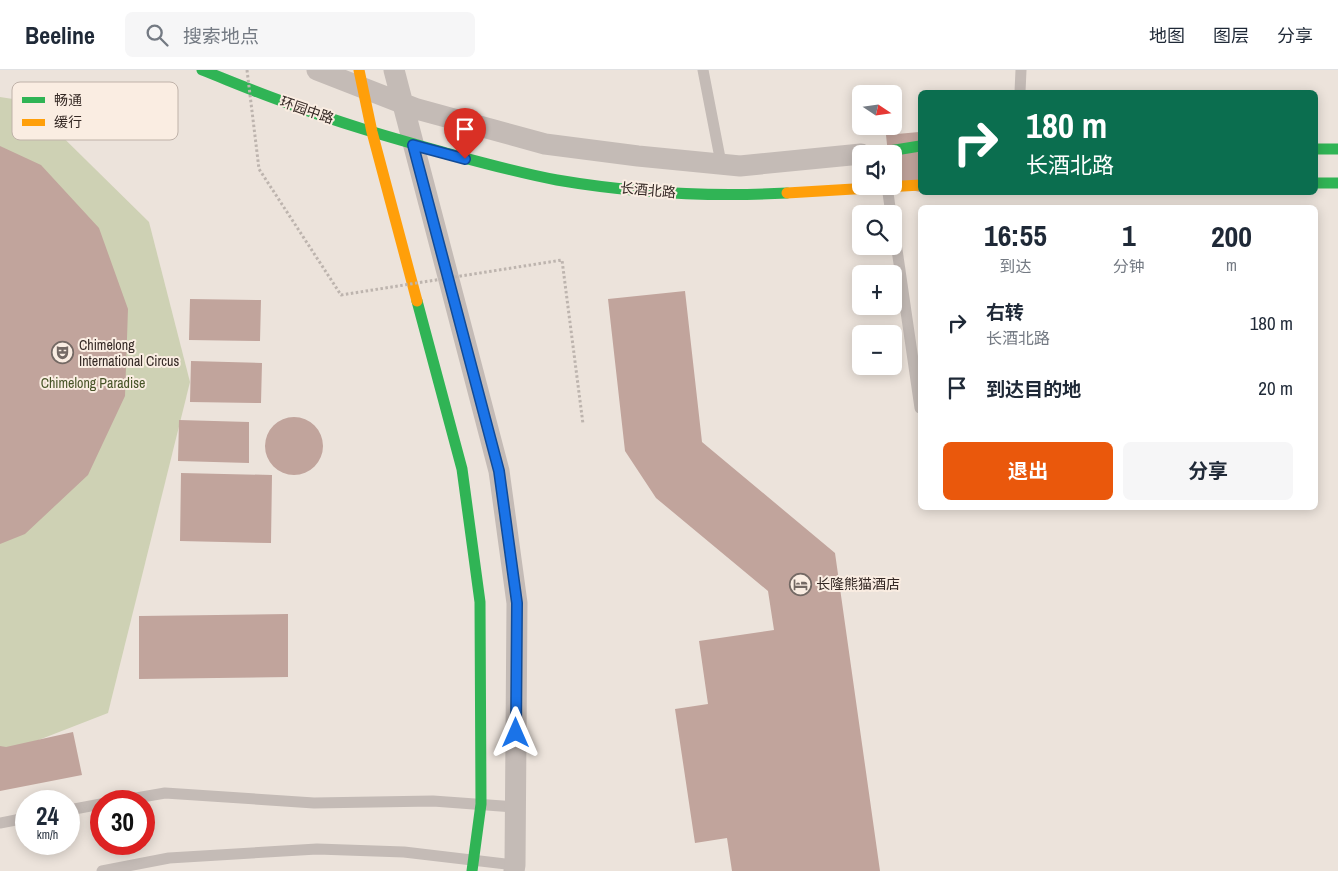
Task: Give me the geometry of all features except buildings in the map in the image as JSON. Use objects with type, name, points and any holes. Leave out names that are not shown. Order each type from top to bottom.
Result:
[{"type":"street","name":"环园中路","points":[[202,70],[288,104],[413,145]]},
{"type":"street","points":[[317,70],[361,79],[403,104],[417,109],[545,144],[740,166],[852,155]]},
{"type":"street","points":[[394,70],[499,471],[517,603],[515,868]]},
{"type":"street","points":[[361,79],[372,132],[462,469],[480,602],[481,804],[473,865]]},
{"type":"street","name":"长酒北路","points":[[413,145],[500,168],[557,180],[635,190],[690,194],[748,195],[852,189]]},
{"type":"street","points":[[902,149],[918,146]]},
{"type":"street","points":[[1318,149],[1338,149]]},
{"type":"street","points":[[1318,182],[1338,183]]},
{"type":"street","name":"长酒北路","points":[[902,186],[918,185]]},
{"type":"lane","points":[[703,70],[721,164]]},
{"type":"lane","points":[[1020,90],[1021,70]]},
{"type":"lane","points":[[898,255],[918,394]]},
{"type":"lane","points":[[155,795],[165,793],[314,803],[433,800],[515,807]]},
{"type":"lane","points":[[0,823],[15,820]]},
{"type":"lane","points":[[102,871],[169,858],[317,849],[404,852],[473,865],[515,868]]},
{"type":"path","points":[[247,70],[259,169],[341,295],[562,260],[583,424]]},
{"type":"green space","name":"Chimelong Paradise","points":[[0,97],[12,99],[12,140],[66,140],[149,222],[190,382],[108,713],[0,755]]},
{"type":"traffic: fast","points":[[202,70],[346,124],[501,168],[543,177],[614,188],[672,193],[787,193]]},
{"type":"traffic: fast","points":[[902,149],[918,146]]},
{"type":"traffic: fast","points":[[1318,149],[1338,149]]},
{"type":"traffic: fast","points":[[1318,183],[1338,183]]},
{"type":"traffic: fast","points":[[417,301],[462,469],[480,602],[481,804],[472,871]]},
{"type":"traffic: slow","points":[[359,70],[372,132],[417,301]]},
{"type":"traffic: slow","points":[[787,193],[918,185]]},
{"type":"place","name":"Chimelong International Circus","points":[[63,353]]},
{"type":"place","name":"长隆熊猫酒店","points":[[800,584]]},
{"type":"route","points":[[465,159],[413,145],[499,471],[517,603],[516,733]]}]
